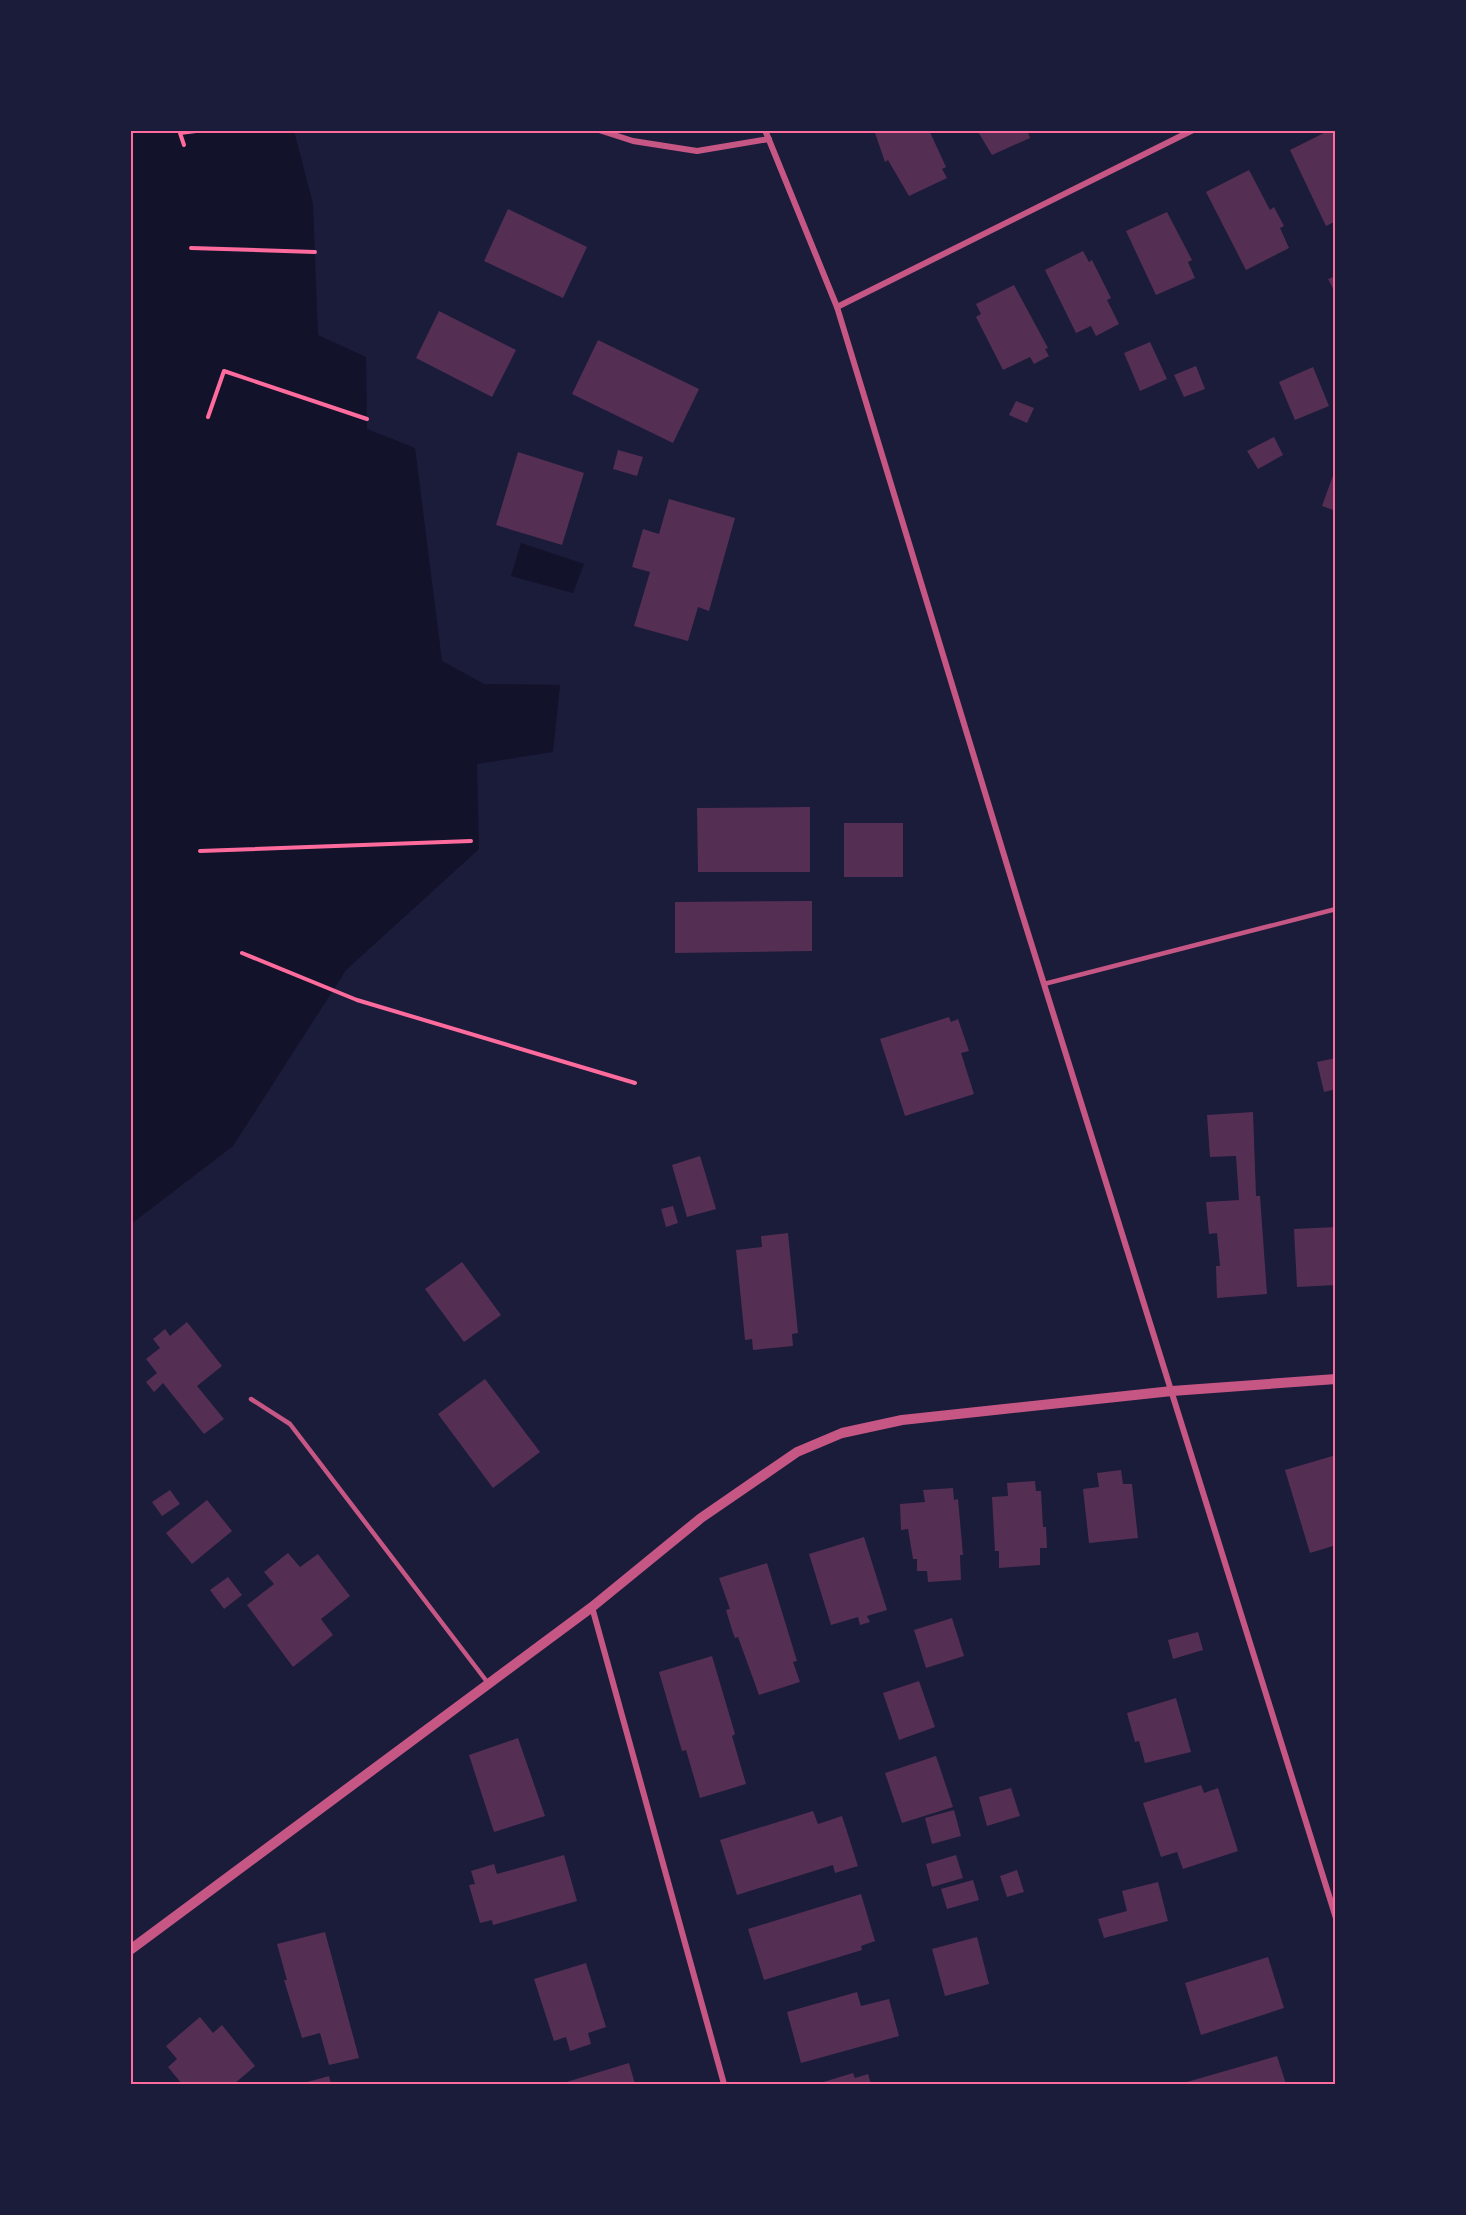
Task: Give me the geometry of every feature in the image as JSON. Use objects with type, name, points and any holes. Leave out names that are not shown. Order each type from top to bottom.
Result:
[{"type":"street","points":[[599,130],[633,141],[697,151],[769,139]]},
{"type":"street","points":[[765,130],[837,307],[1044,984],[1173,1391],[1335,1918]]},
{"type":"street","points":[[837,307],[1193,130]]},
{"type":"street","points":[[130,1950],[592,1607],[637,1568],[751,1482],[796,1452],[842,1433],[902,1420],[1173,1391],[1335,1379]]},
{"type":"street","points":[[592,1607],[724,2085]]},
{"type":"lane","points":[[1044,984],[1335,909]]},
{"type":"lane","points":[[251,1399],[290,1424],[488,1683]]},
{"type":"path","points":[[184,145],[180,133],[204,130]]},
{"type":"path","points":[[191,248],[315,252]]},
{"type":"path","points":[[207,417],[224,372],[367,419]]},
{"type":"path","points":[[200,851],[471,841]]},
{"type":"path","points":[[242,953],[357,1000],[635,1083]]},
{"type":"shaded area","points":[[131,131],[294,131],[313,204],[318,335],[366,357],[367,429],[415,448],[442,661],[484,684],[560,685],[553,752],[477,764],[479,849],[346,970],[233,1146],[131,1224]]},
{"type":"shaded area","points":[[521,543],[584,564],[573,593],[511,576]]},
{"type":"building","points":[[874,130],[929,130],[946,167],[942,169],[947,178],[909,196],[888,160],[885,162]]},
{"type":"building","points":[[977,130],[1027,130],[1030,138],[992,155]]},
{"type":"building","points":[[1330,130],[1336,132],[1336,221],[1326,226],[1290,150]]},
{"type":"building","points":[[1249,170],[1270,210],[1274,207],[1284,226],[1280,228],[1289,248],[1246,270],[1206,192]]},
{"type":"building","points":[[508,209],[587,247],[563,298],[484,261]]},
{"type":"building","points":[[1167,212],[1192,260],[1188,262],[1195,278],[1156,295],[1126,231]]},
{"type":"building","points":[[1083,251],[1089,262],[1092,260],[1111,298],[1107,300],[1119,324],[1096,336],[1091,326],[1076,333],[1045,270]]},
{"type":"building","points":[[1336,276],[1336,294],[1328,279]]},
{"type":"building","points":[[1014,285],[1048,348],[1045,349],[1049,356],[1034,364],[1030,357],[1003,370],[976,317],[981,314],[976,304]]},
{"type":"building","points":[[439,311],[516,350],[492,397],[416,358]]},
{"type":"building","points":[[598,340],[699,389],[673,443],[572,394]]},
{"type":"building","points":[[1150,342],[1167,379],[1140,391],[1124,353]]},
{"type":"building","points":[[1196,366],[1205,389],[1184,397],[1174,375]]},
{"type":"building","points":[[1313,367],[1329,406],[1295,420],[1279,382]]},
{"type":"building","points":[[1016,401],[1034,408],[1027,423],[1009,415]]},
{"type":"building","points":[[1274,437],[1283,455],[1258,469],[1247,451]]},
{"type":"building","points":[[618,450],[643,457],[637,476],[613,469]]},
{"type":"building","points":[[518,452],[584,473],[562,545],[496,525]]},
{"type":"building","points":[[1336,470],[1336,511],[1322,506]]},
{"type":"building","points":[[669,499],[735,518],[709,611],[698,607],[688,641],[634,626],[650,572],[632,567],[643,529],[659,534]]},
{"type":"building","points":[[810,807],[810,872],[698,872],[697,808]]},
{"type":"building","points":[[844,823],[903,823],[903,877],[844,877]]},
{"type":"building","points":[[812,901],[812,951],[675,953],[675,902]]},
{"type":"building","points":[[949,1017],[951,1022],[958,1019],[969,1051],[961,1053],[974,1094],[905,1116],[880,1039]]},
{"type":"building","points":[[1336,1058],[1336,1089],[1324,1092],[1317,1062]]},
{"type":"building","points":[[1253,1112],[1256,1196],[1260,1196],[1267,1294],[1217,1298],[1216,1266],[1220,1266],[1217,1233],[1209,1234],[1206,1202],[1239,1200],[1236,1156],[1210,1157],[1207,1115]]},
{"type":"building","points":[[700,1156],[716,1209],[687,1217],[672,1165]]},
{"type":"building","points":[[673,1206],[678,1223],[666,1227],[661,1209]]},
{"type":"building","points":[[1336,1227],[1336,1285],[1297,1287],[1294,1229]]},
{"type":"building","points":[[788,1233],[798,1333],[792,1334],[793,1346],[753,1350],[752,1339],[745,1340],[736,1250],[762,1247],[761,1236]]},
{"type":"building","points":[[462,1262],[501,1315],[464,1342],[425,1289]]},
{"type":"building","points":[[187,1322],[222,1366],[197,1386],[224,1419],[204,1434],[163,1383],[154,1392],[146,1382],[157,1373],[146,1359],[160,1348],[153,1339],[165,1329],[170,1336]]},
{"type":"building","points":[[485,1379],[540,1452],[493,1488],[438,1414]]},
{"type":"building","points":[[1336,1455],[1336,1545],[1310,1553],[1285,1470]]},
{"type":"building","points":[[1121,1470],[1123,1484],[1132,1484],[1138,1538],[1089,1543],[1083,1489],[1099,1487],[1097,1473]]},
{"type":"building","points":[[1035,1481],[1036,1491],[1041,1491],[1043,1527],[1046,1527],[1047,1548],[1040,1548],[1040,1565],[999,1568],[999,1551],[995,1551],[992,1497],[1008,1496],[1007,1483]]},
{"type":"building","points":[[953,1488],[954,1500],[958,1499],[963,1555],[960,1555],[961,1580],[928,1582],[927,1571],[917,1571],[917,1559],[913,1559],[908,1529],[901,1530],[900,1504],[925,1502],[923,1490]]},
{"type":"building","points":[[170,1490],[180,1504],[162,1516],[152,1502]]},
{"type":"building","points":[[207,1500],[232,1531],[192,1564],[166,1533]]},
{"type":"building","points":[[864,1537],[887,1610],[867,1616],[870,1622],[860,1625],[858,1617],[831,1625],[809,1554]]},
{"type":"building","points":[[288,1553],[300,1567],[318,1554],[350,1596],[321,1619],[333,1635],[293,1667],[247,1605],[274,1584],[264,1572]]},
{"type":"building","points":[[767,1563],[797,1661],[793,1662],[800,1682],[759,1695],[738,1637],[735,1638],[733,1633],[726,1610],[730,1609],[719,1578]]},
{"type":"building","points":[[228,1577],[242,1595],[224,1609],[210,1590]]},
{"type":"building","points":[[952,1618],[964,1656],[926,1668],[914,1630]]},
{"type":"building","points":[[1198,1632],[1203,1650],[1173,1659],[1168,1640]]},
{"type":"building","points":[[712,1656],[735,1734],[732,1736],[746,1784],[700,1798],[686,1750],[682,1751],[659,1672]]},
{"type":"building","points":[[919,1681],[935,1727],[899,1740],[883,1693]]},
{"type":"building","points":[[1176,1698],[1191,1752],[1145,1763],[1139,1741],[1135,1742],[1127,1713]]},
{"type":"building","points":[[518,1738],[545,1816],[494,1832],[469,1755]]},
{"type":"building","points":[[936,1756],[953,1807],[902,1823],[885,1773]]},
{"type":"building","points":[[1201,1785],[1204,1793],[1218,1788],[1238,1851],[1183,1869],[1177,1852],[1161,1857],[1143,1803]]},
{"type":"building","points":[[1011,1788],[1020,1816],[987,1826],[979,1797]]},
{"type":"building","points":[[954,1810],[961,1836],[932,1844],[925,1818]]},
{"type":"building","points":[[813,1811],[818,1824],[842,1816],[858,1866],[835,1873],[833,1865],[737,1895],[720,1840]]},
{"type":"building","points":[[564,1855],[577,1901],[493,1925],[492,1920],[480,1923],[469,1885],[475,1884],[471,1871],[494,1864],[497,1874]]},
{"type":"building","points":[[956,1855],[963,1878],[932,1887],[926,1864]]},
{"type":"building","points":[[1017,1870],[1024,1892],[1007,1897],[1000,1876]]},
{"type":"building","points":[[973,1880],[979,1900],[947,1909],[941,1889]]},
{"type":"building","points":[[1158,1882],[1168,1921],[1104,1938],[1098,1919],[1127,1911],[1122,1891]]},
{"type":"building","points":[[861,1894],[875,1941],[861,1946],[862,1950],[764,1980],[748,1929]]},
{"type":"building","points":[[325,1932],[359,2058],[329,2065],[320,2033],[302,2038],[284,1980],[287,1980],[277,1944]]},
{"type":"building","points":[[977,1937],[989,1984],[945,1996],[932,1949]]},
{"type":"building","points":[[1268,1957],[1284,2008],[1201,2035],[1185,1983]]},
{"type":"building","points":[[586,1963],[606,2027],[588,2033],[591,2044],[570,2051],[566,2037],[554,2041],[534,1979]]},
{"type":"building","points":[[857,1992],[861,2006],[889,1999],[899,2036],[801,2063],[787,2012]]},
{"type":"building","points":[[200,2017],[213,2033],[222,2025],[255,2066],[234,2084],[182,2084],[168,2067],[177,2059],[166,2046]]},
{"type":"building","points":[[1277,2056],[1286,2084],[1180,2084]]},
{"type":"building","points":[[629,2063],[635,2084],[560,2084]]},
{"type":"building","points":[[853,2073],[855,2078],[868,2074],[871,2084],[817,2084]]},
{"type":"building","points":[[329,2076],[331,2084],[300,2084]]}]
